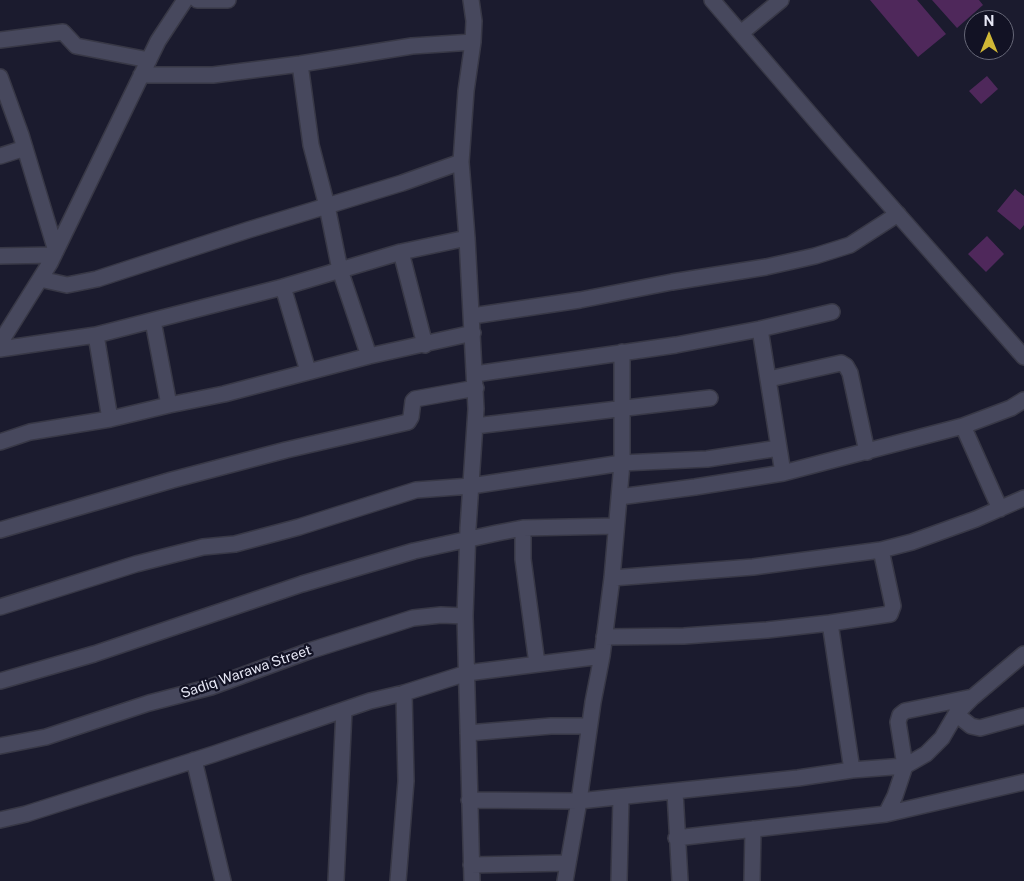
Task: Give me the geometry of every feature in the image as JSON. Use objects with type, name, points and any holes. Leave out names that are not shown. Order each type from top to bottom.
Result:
[{"type":"street","points":[[0,343],[55,253],[158,40],[186,0]]},
{"type":"street","points":[[197,0],[228,0]]},
{"type":"street","points":[[471,0],[474,21],[473,42],[466,91],[461,162],[468,238],[476,381],[465,616],[468,672],[472,881]]},
{"type":"street","points":[[712,0],[1024,357]]},
{"type":"street","points":[[741,33],[781,0]]},
{"type":"street","points":[[0,40],[63,32],[76,46],[149,60]]},
{"type":"street","points":[[141,75],[213,75],[300,64],[412,46],[473,42]]},
{"type":"street","points":[[300,64],[311,145],[327,206],[340,270],[369,356]]},
{"type":"street","points":[[0,77],[25,148],[55,253]]},
{"type":"street","points":[[0,156],[25,148]]},
{"type":"street","points":[[40,279],[67,285],[78,284],[402,183],[461,162]]},
{"type":"street","points":[[472,316],[580,300],[672,282],[766,267],[814,256],[850,245],[898,214]]},
{"type":"street","points":[[0,349],[96,334],[153,321],[282,287],[401,252],[468,238]]},
{"type":"street","points":[[401,252],[425,345]]},
{"type":"street","points":[[0,256],[55,253]]},
{"type":"street","points":[[282,287],[308,372]]},
{"type":"street","points":[[0,530],[164,482],[286,450],[408,422],[415,399],[476,381],[622,352],[676,345],[760,329],[832,312]]},
{"type":"street","points":[[153,321],[168,405]]},
{"type":"street","points":[[760,329],[783,474]]},
{"type":"street","points":[[0,442],[30,432],[110,419],[224,394],[369,356],[473,333]]},
{"type":"street","points":[[96,334],[110,419]]},
{"type":"street","points":[[565,881],[602,656],[612,578],[622,464],[622,352]]},
{"type":"street","points":[[769,379],[841,363],[846,366],[850,373],[868,452]]},
{"type":"street","points":[[475,426],[710,398]]},
{"type":"street","points":[[619,497],[783,474],[963,426],[1011,408],[1024,400]]},
{"type":"street","points":[[963,426],[1000,510]]},
{"type":"street","points":[[0,607],[136,564],[203,547],[235,544],[299,527],[416,490],[471,486],[622,464],[707,459],[779,448]]},
{"type":"street","points":[[612,578],[753,567],[881,550],[912,542],[1000,510],[1024,498]]},
{"type":"street","points":[[0,681],[94,654],[302,584],[414,551],[523,528],[616,526]]},
{"type":"street","points":[[523,528],[523,559],[536,664]]},
{"type":"street","points":[[604,636],[684,636],[830,623],[890,614],[893,606],[881,550]]},
{"type":"street","name":"Sadiq Warawa Street","points":[[0,746],[46,737],[149,703],[211,687],[309,651],[413,618],[441,615],[465,616]]},
{"type":"street","points":[[830,623],[852,770]]},
{"type":"street","points":[[469,800],[579,801],[675,792],[852,770],[906,766],[926,754],[942,738],[956,714],[1024,654]]},
{"type":"street","points":[[0,820],[26,814],[370,701],[404,693],[468,672],[602,656]]},
{"type":"street","points":[[398,881],[406,781],[404,693]]},
{"type":"street","points":[[886,814],[906,766],[898,722],[900,715],[905,711],[973,697]]},
{"type":"street","points":[[336,881],[344,710]]},
{"type":"street","points":[[956,714],[971,726],[980,728],[1024,716]]},
{"type":"street","points":[[468,733],[551,726],[589,726]]},
{"type":"street","points":[[194,760],[223,881]]},
{"type":"street","points":[[676,838],[886,814],[1024,782]]},
{"type":"street","points":[[675,792],[676,838],[680,881]]},
{"type":"street","points":[[619,881],[621,797]]},
{"type":"street","points":[[752,881],[754,829]]},
{"type":"street","points":[[471,865],[568,863]]},
{"type":"building","points":[[870,0],[917,0],[946,34],[918,57]]},
{"type":"building","points":[[932,0],[979,0],[983,5],[977,10],[964,10],[964,22],[957,28]]},
{"type":"building","points":[[987,76],[998,89],[981,104],[969,91]]},
{"type":"building","points":[[1015,189],[1024,196],[1024,225],[1020,230],[997,211]]},
{"type":"building","points":[[987,236],[1004,254],[986,272],[968,254]]}]
